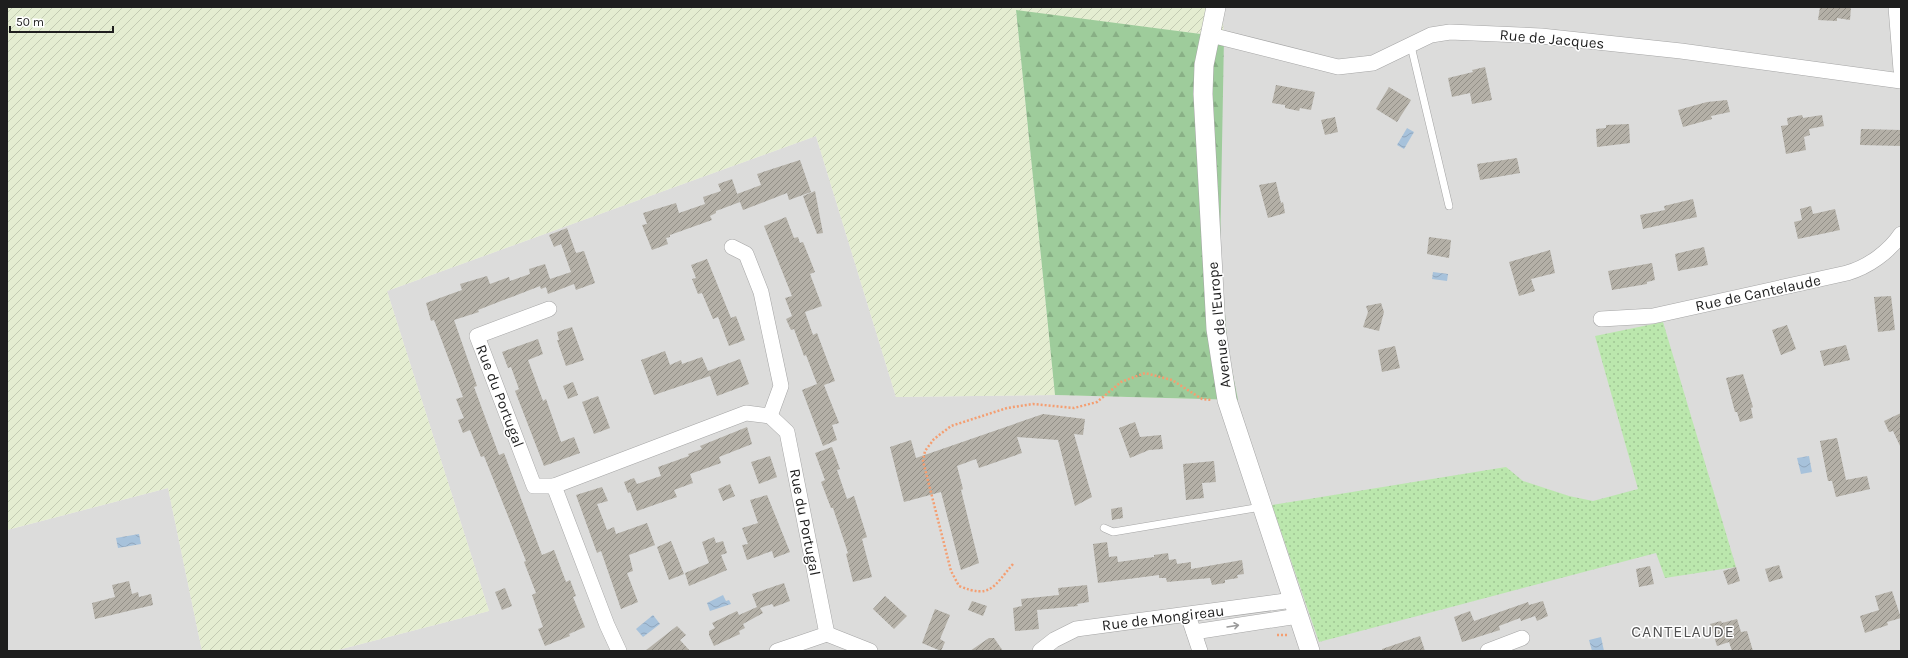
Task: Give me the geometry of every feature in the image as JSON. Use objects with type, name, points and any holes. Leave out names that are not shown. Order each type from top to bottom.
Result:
[{"type":"street","name":"Avenue de l'Europe","points":[[1216,7],[1204,65],[1203,94],[1216,329],[1227,400],[1310,651]]},
{"type":"street","points":[[1896,7],[1901,70]]},
{"type":"street","name":"Rue de Jacques","points":[[1211,35],[1338,67],[1373,63],[1431,35],[1450,32],[1541,36],[1681,52],[1901,81]]},
{"type":"street","name":"Rue de Cantelaude","points":[[1601,319],[1653,316],[1841,275],[1858,270],[1872,262],[1901,234]]},
{"type":"street","points":[[732,247],[746,254],[760,292],[781,386],[770,416]]},
{"type":"street","name":"Rue du Portugal","points":[[549,309],[477,336],[534,486],[554,486],[746,413],[770,416],[787,432],[827,634]]},
{"type":"street","points":[[554,486],[607,625],[619,651]]},
{"type":"street","name":"Rue de Mongireau","points":[[1040,651],[1054,640],[1076,630],[1189,615],[1295,608]]},
{"type":"street","name":"Rue de Mongireau","points":[[1194,632],[1295,608]]},
{"type":"street","points":[[1189,615],[1200,651]]},
{"type":"street","points":[[777,651],[827,634],[870,651]]},
{"type":"street","points":[[1488,651],[1522,638]]},
{"type":"lane","points":[[1410,46],[1449,206]]},
{"type":"lane","points":[[1104,528],[1113,532],[1263,507]]},
{"type":"path","points":[[1013,564],[991,590],[976,593],[959,586],[951,571],[923,461],[925,451],[934,439],[950,426],[1006,408],[1033,404],[1074,408],[1097,402],[1121,382],[1145,373],[1172,380],[1202,399],[1227,400]]},
{"type":"shaded area","points":[[1217,7],[1901,7],[1901,651],[334,651],[489,611],[387,291],[816,136],[896,397],[1055,395],[1237,400],[1228,350],[1220,254]]},
{"type":"shaded area","points":[[168,488],[202,651],[7,651],[7,530]]},
{"type":"green space","points":[[7,7],[1222,7],[1224,37],[1016,11],[1055,395],[896,397],[816,136],[387,291],[489,611],[334,651],[202,651],[168,488],[7,530]]},
{"type":"green space","points":[[1016,10],[1224,37],[1220,254],[1228,350],[1238,400],[1055,395]]},
{"type":"green space","points":[[1663,322],[1736,567],[1665,578],[1656,553],[1319,642],[1272,505],[1506,467],[1523,481],[1569,496],[1593,501],[1638,489],[1595,336]]},
{"type":"water","points":[[1407,128],[1414,132],[1404,149],[1397,145]]},
{"type":"water","points":[[1433,272],[1448,274],[1447,281],[1432,279]]},
{"type":"water","points":[[1809,456],[1812,472],[1801,474],[1797,458]]},
{"type":"water","points":[[139,534],[141,544],[118,548],[116,538]]},
{"type":"water","points":[[723,595],[726,601],[729,600],[731,604],[710,611],[707,603]]},
{"type":"water","points":[[653,615],[660,624],[643,637],[636,629]]},
{"type":"water","points":[[1601,637],[1604,651],[1592,651],[1589,640]]},
{"type":"building","points":[[1820,7],[1851,7],[1850,20],[1837,18],[1837,21],[1818,20]]},
{"type":"building","points":[[1485,67],[1492,100],[1472,104],[1470,93],[1452,97],[1448,78],[1473,72],[1472,70]]},
{"type":"building","points":[[1276,85],[1315,92],[1311,110],[1300,108],[1299,111],[1285,108],[1285,105],[1272,103]]},
{"type":"building","points":[[1389,87],[1411,100],[1397,122],[1376,109]]},
{"type":"building","points":[[1727,100],[1730,112],[1711,116],[1712,119],[1683,127],[1678,110],[1707,102]]},
{"type":"building","points":[[1802,115],[1803,118],[1822,115],[1824,126],[1809,129],[1810,135],[1804,137],[1806,150],[1786,154],[1781,126],[1788,125],[1787,118]]},
{"type":"building","points":[[1335,117],[1338,132],[1325,135],[1321,120]]},
{"type":"building","points":[[1629,124],[1630,143],[1597,147],[1596,129],[1606,128],[1606,125]]},
{"type":"building","points":[[1861,129],[1901,130],[1901,146],[1860,145]]},
{"type":"building","points":[[1517,158],[1520,173],[1480,180],[1477,164]]},
{"type":"building","points":[[800,160],[811,192],[789,200],[787,193],[743,210],[737,194],[761,185],[757,174]]},
{"type":"building","points":[[732,179],[740,202],[716,211],[716,213],[710,216],[712,220],[670,235],[670,237],[666,238],[668,244],[652,250],[642,225],[647,224],[643,213],[676,203],[679,213],[705,204],[703,197],[721,191],[718,184]]},
{"type":"building","points":[[1276,182],[1285,213],[1268,218],[1259,185]]},
{"type":"building","points":[[815,191],[823,233],[817,234],[803,196]]},
{"type":"building","points":[[1693,199],[1697,217],[1643,229],[1640,215],[1665,210],[1664,206]]},
{"type":"building","points":[[1811,206],[1813,214],[1835,209],[1840,230],[1798,239],[1794,222],[1802,220],[1800,209]]},
{"type":"building","points":[[786,217],[794,238],[798,237],[800,243],[803,242],[815,272],[810,274],[822,306],[805,312],[813,335],[817,333],[835,381],[824,385],[839,423],[832,425],[837,440],[823,446],[802,390],[817,384],[794,329],[791,330],[786,319],[792,316],[785,298],[792,296],[764,226]]},
{"type":"building","points":[[567,228],[576,253],[584,251],[595,283],[576,290],[574,284],[548,294],[546,287],[541,289],[540,286],[478,310],[479,312],[454,320],[477,386],[474,387],[499,455],[504,453],[542,555],[554,550],[566,582],[570,580],[576,596],[573,597],[585,627],[569,634],[570,636],[545,646],[538,629],[543,627],[532,595],[536,593],[524,562],[526,561],[484,456],[481,457],[470,430],[463,433],[458,420],[464,418],[456,399],[463,397],[434,320],[431,321],[426,303],[462,290],[460,284],[487,276],[490,284],[509,277],[510,281],[530,274],[529,269],[545,264],[550,279],[571,272],[561,244],[554,247],[549,235]]},
{"type":"building","points":[[1429,237],[1451,240],[1449,258],[1427,254]]},
{"type":"building","points":[[1704,247],[1708,265],[1678,271],[1675,254]]},
{"type":"building","points":[[1550,250],[1555,273],[1531,279],[1535,291],[1519,296],[1509,262]]},
{"type":"building","points":[[707,259],[731,318],[736,316],[745,340],[729,346],[718,317],[713,319],[702,293],[698,294],[692,279],[696,278],[691,265]]},
{"type":"building","points":[[1652,263],[1655,280],[1647,282],[1647,284],[1612,290],[1608,271]]},
{"type":"building","points":[[1891,296],[1895,330],[1878,332],[1874,297]]},
{"type":"building","points":[[1381,303],[1384,312],[1379,331],[1363,327],[1368,312],[1366,306]]},
{"type":"building","points":[[1787,325],[1796,349],[1781,355],[1772,330]]},
{"type":"building","points":[[572,327],[584,360],[566,366],[557,340],[559,340],[557,332]]},
{"type":"building","points":[[538,339],[543,354],[528,360],[543,401],[546,399],[561,442],[574,437],[580,453],[544,466],[515,391],[519,389],[511,367],[508,368],[502,352]]},
{"type":"building","points":[[1846,345],[1850,360],[1824,366],[1820,351]]},
{"type":"building","points":[[1395,346],[1400,368],[1382,372],[1378,350]]},
{"type":"building","points":[[665,351],[670,365],[681,360],[682,364],[702,357],[708,371],[740,359],[749,384],[717,396],[710,376],[654,395],[641,360]]},
{"type":"building","points":[[1743,374],[1753,407],[1751,408],[1753,418],[1740,422],[1737,412],[1735,412],[1726,378]]},
{"type":"building","points":[[573,382],[578,395],[568,399],[563,386]]},
{"type":"building","points":[[598,396],[610,428],[594,434],[582,402]]},
{"type":"building","points":[[1901,413],[1901,448],[1893,431],[1889,432],[1884,421]]},
{"type":"building","points":[[1043,414],[1085,419],[1083,435],[1074,434],[1092,497],[1075,506],[1058,440],[1017,437],[1022,453],[979,468],[976,459],[957,466],[963,489],[961,490],[979,563],[961,570],[941,492],[904,502],[890,447],[911,440],[916,458]]},
{"type":"building","points":[[1135,422],[1140,437],[1161,435],[1163,449],[1149,450],[1130,458],[1119,428]]},
{"type":"building","points":[[747,427],[752,444],[719,457],[721,463],[690,474],[693,483],[674,490],[677,497],[637,511],[630,492],[628,493],[624,482],[634,478],[637,484],[661,476],[658,467],[689,456],[688,454],[702,449],[700,446]]},
{"type":"building","points":[[1837,438],[1846,480],[1867,476],[1870,489],[1836,497],[1832,481],[1828,481],[1820,441]]},
{"type":"building","points":[[832,447],[840,469],[837,470],[847,499],[854,496],[867,537],[862,539],[872,577],[853,582],[846,554],[848,553],[833,508],[831,508],[821,482],[825,480],[815,453]]},
{"type":"building","points":[[770,456],[777,477],[759,484],[751,462]]},
{"type":"building","points":[[1214,461],[1216,482],[1202,483],[1204,498],[1186,500],[1183,464]]},
{"type":"building","points":[[730,484],[735,496],[723,501],[718,489]]},
{"type":"building","points":[[602,487],[608,501],[597,504],[607,530],[614,527],[616,534],[647,523],[655,545],[629,555],[633,571],[627,573],[638,602],[621,609],[601,551],[597,553],[576,495]]},
{"type":"building","points":[[767,495],[790,552],[774,558],[772,551],[747,560],[742,545],[748,544],[742,528],[758,523],[750,500]]},
{"type":"building","points":[[1122,507],[1123,518],[1112,520],[1111,509]]},
{"type":"building","points":[[714,537],[716,543],[723,541],[727,553],[721,555],[727,570],[689,586],[685,573],[709,563],[702,542]]},
{"type":"building","points":[[671,541],[684,574],[669,580],[657,547]]},
{"type":"building","points":[[1107,542],[1109,557],[1117,556],[1118,562],[1154,557],[1154,555],[1168,553],[1169,560],[1176,559],[1177,564],[1191,562],[1191,569],[1242,560],[1244,574],[1237,575],[1238,578],[1225,580],[1225,583],[1212,585],[1210,578],[1167,582],[1166,578],[1159,578],[1159,575],[1098,583],[1093,544]]},
{"type":"building","points":[[1779,565],[1783,578],[1769,582],[1765,569]]},
{"type":"building","points":[[1650,566],[1654,584],[1639,587],[1636,569]]},
{"type":"building","points":[[1736,567],[1740,581],[1728,585],[1723,571]]},
{"type":"building","points":[[129,581],[132,594],[138,592],[139,597],[151,594],[153,605],[95,619],[92,603],[115,597],[112,585]]},
{"type":"building","points":[[784,583],[790,601],[774,607],[772,604],[760,608],[763,613],[743,624],[745,628],[739,631],[740,634],[714,646],[709,635],[709,631],[715,628],[712,623],[737,611],[739,615],[757,607],[752,594]]},
{"type":"building","points":[[1087,585],[1089,602],[1077,604],[1078,606],[1037,610],[1039,629],[1015,631],[1013,608],[1022,606],[1021,599],[1059,595],[1058,588]]},
{"type":"building","points":[[505,588],[512,606],[502,610],[495,592]]},
{"type":"building","points":[[1892,591],[1901,618],[1887,622],[1888,625],[1865,633],[1860,616],[1879,610],[1875,596]]},
{"type":"building","points":[[885,596],[907,616],[894,629],[873,609]]},
{"type":"building","points":[[972,601],[987,606],[983,616],[968,610]]},
{"type":"building","points":[[1543,601],[1548,616],[1537,621],[1535,616],[1521,621],[1520,618],[1499,626],[1500,630],[1462,642],[1454,617],[1470,611],[1474,621],[1528,602],[1529,605]]},
{"type":"building","points":[[935,609],[950,615],[940,639],[945,642],[941,651],[922,643]]},
{"type":"building","points":[[1737,619],[1741,632],[1747,631],[1753,651],[1732,651],[1729,642],[1717,646],[1710,624],[1721,621],[1722,623]]},
{"type":"building","points":[[677,626],[686,635],[680,640],[690,651],[645,651]]},
{"type":"building","points":[[1420,636],[1425,651],[1382,651],[1382,649]]},
{"type":"building","points":[[989,638],[994,638],[1003,651],[970,651]]},
{"type":"district","name":"CANTELAUDE","points":[[1683,631]]}]
